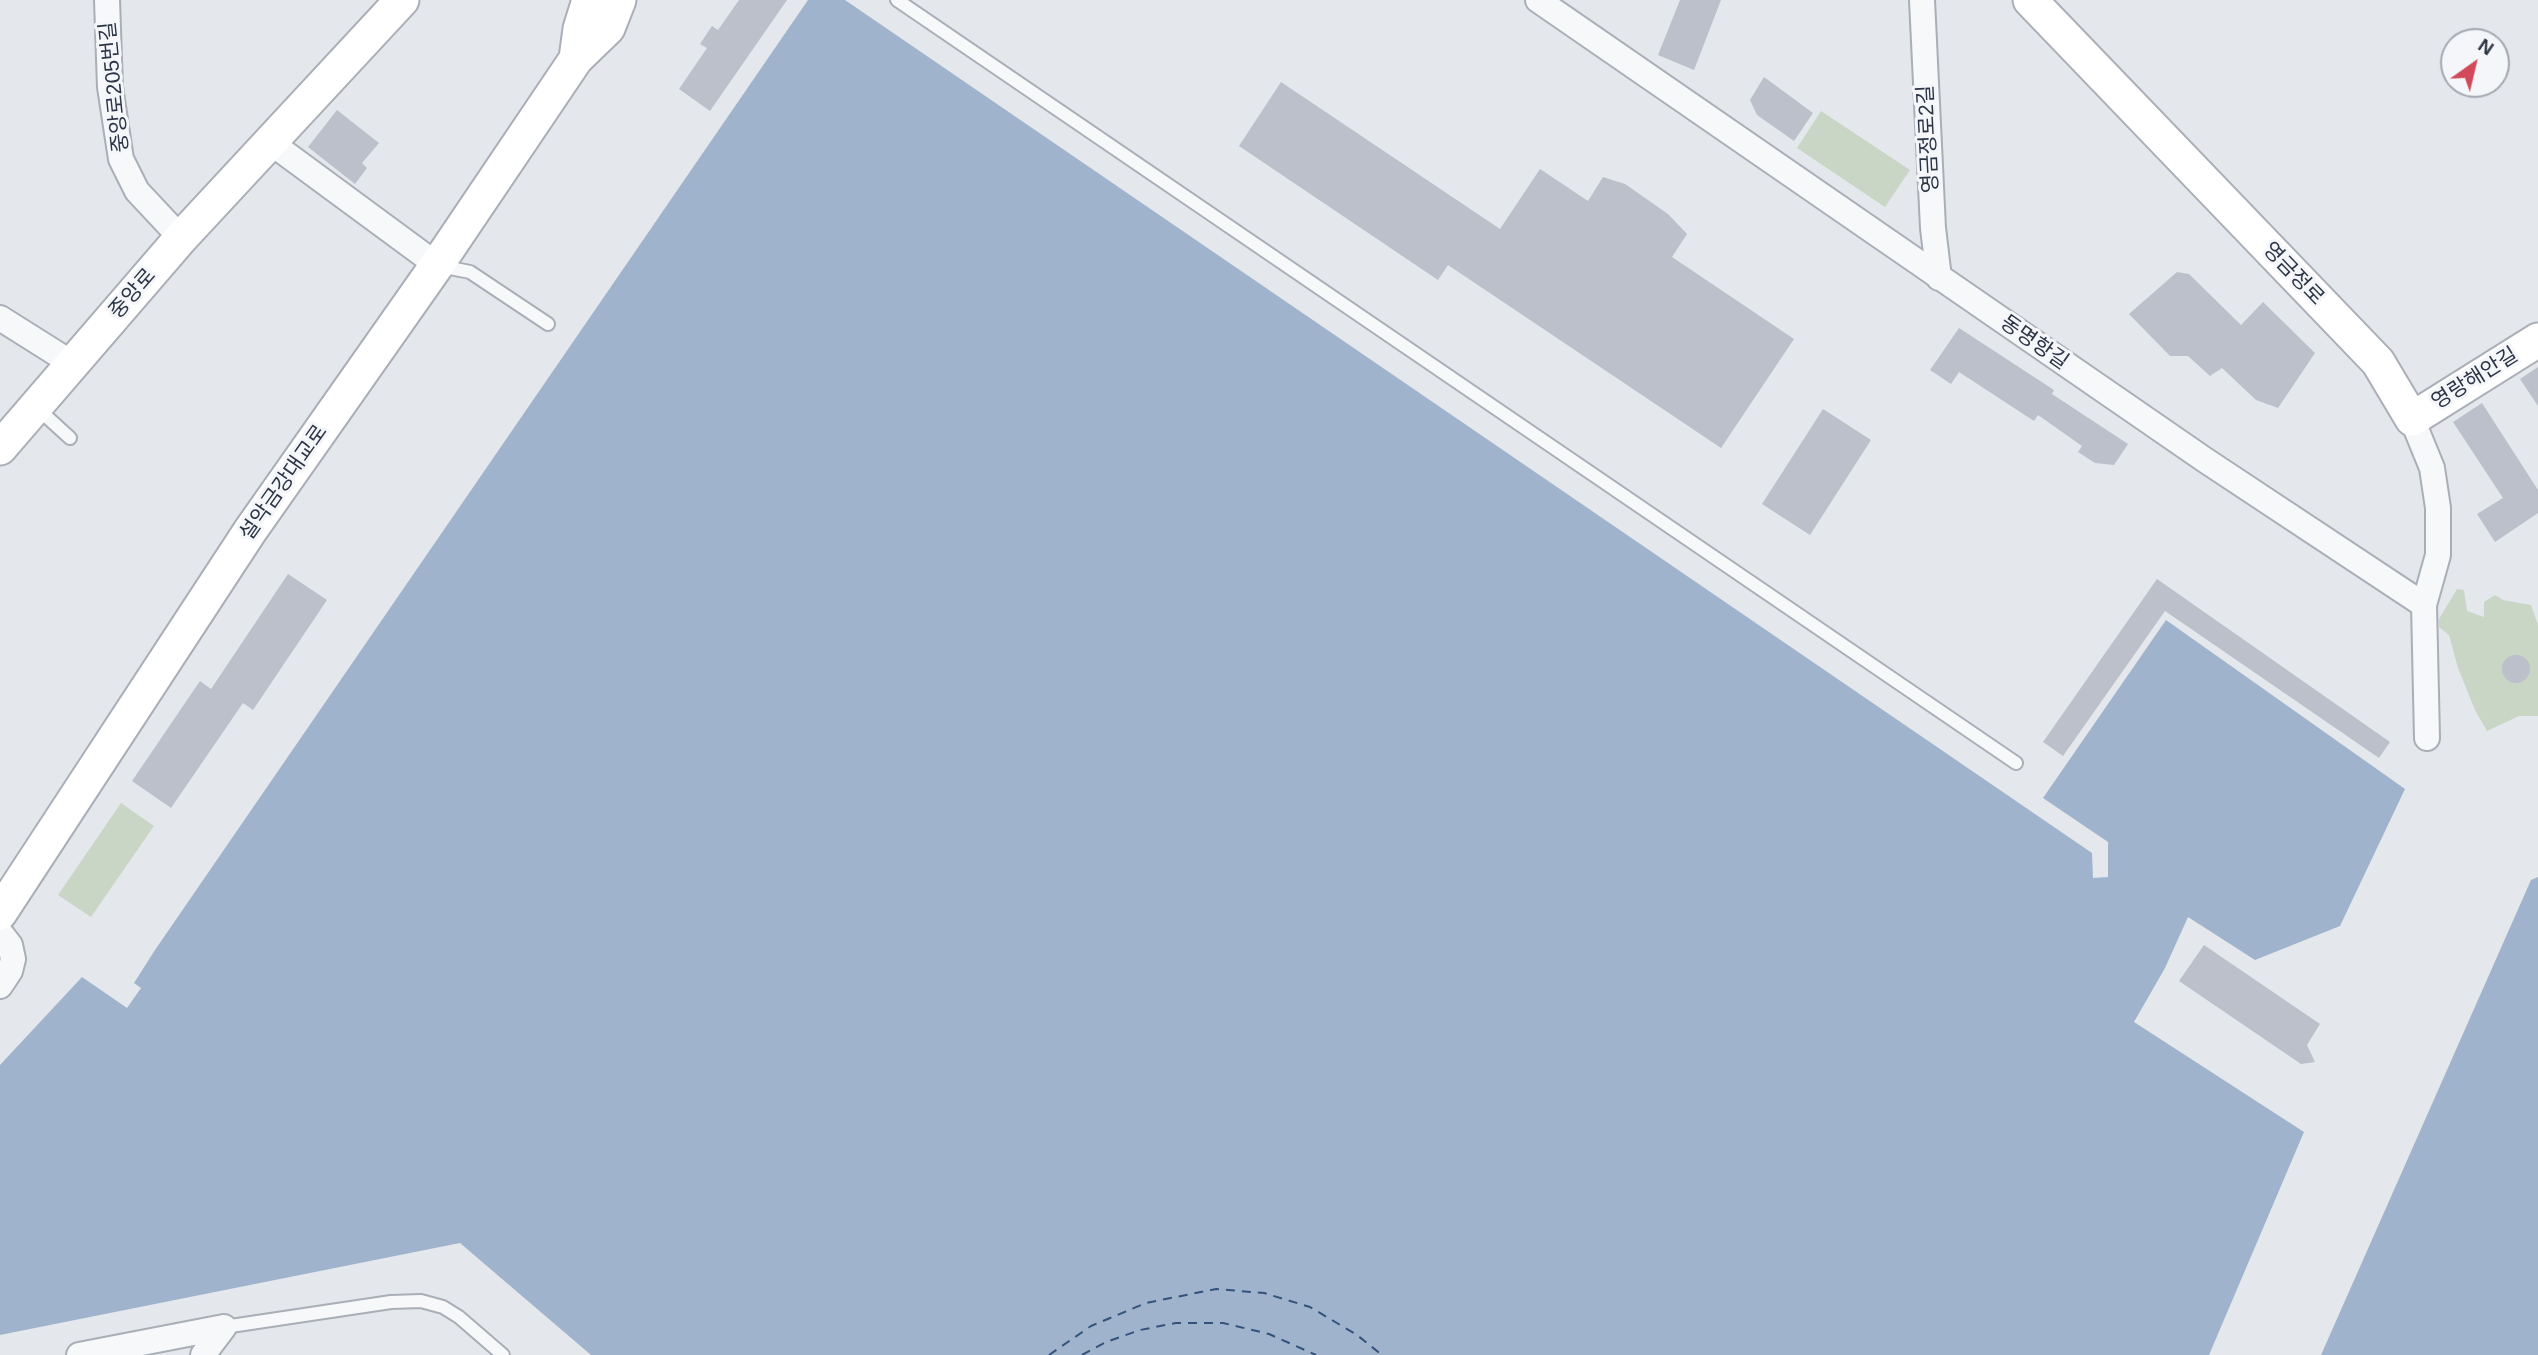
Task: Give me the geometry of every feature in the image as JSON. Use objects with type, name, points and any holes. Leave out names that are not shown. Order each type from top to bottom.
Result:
[{"type":"street","name":"중앙로205번길","points":[[107,0],[110,87],[121,159],[137,191],[181,238]]},
{"type":"street","name":"중앙로","points":[[0,448],[181,238],[402,0]]},
{"type":"street","points":[[576,59],[580,29],[589,0]]},
{"type":"street","points":[[576,59],[614,14],[633,0]]},
{"type":"street","name":"동명항길","points":[[1538,0],[2205,460],[2424,605]]},
{"type":"street","name":"영금정로2길","points":[[1922,0],[1933,228],[1940,278]]},
{"type":"street","name":"영금정로","points":[[2030,0],[2378,362],[2412,419],[2432,468],[2438,508],[2438,555],[2424,605]]},
{"type":"street","name":"설악금강대교로","points":[[0,913],[250,531],[437,265],[576,59]]},
{"type":"street","points":[[270,142],[437,265]]},
{"type":"street","points":[[0,318],[73,364]]},
{"type":"street","name":"영랑해안길","points":[[2412,419],[2538,340]]},
{"type":"street","points":[[2424,605],[2427,738]]},
{"type":"street","points":[[0,932],[9,945],[13,959],[10,971],[0,986]]},
{"type":"street","points":[[79,1355],[224,1327]]},
{"type":"street","points":[[203,1355],[224,1327]]},
{"type":"lane","points":[[897,0],[2016,763]]},
{"type":"lane","points":[[437,265],[470,272],[548,324]]},
{"type":"lane","points":[[36,407],[70,438]]},
{"type":"lane","points":[[224,1327],[391,1302],[421,1301],[443,1307],[459,1317],[503,1355]]},
{"type":"green space","points":[[1821,111],[1910,170],[1885,207],[1797,148]]},
{"type":"green space","points":[[2457,589],[2464,590],[2467,611],[2484,617],[2484,602],[2495,595],[2503,600],[2531,605],[2538,625],[2538,716],[2519,716],[2487,731],[2475,710],[2458,668],[2449,635],[2439,627],[2439,619]]},
{"type":"green space","points":[[121,803],[154,826],[91,917],[58,895]]},
{"type":"water","points":[[808,0],[845,0],[2092,853],[2093,878],[2108,877],[2108,842],[2043,798],[2166,620],[2405,789],[2340,926],[2255,960],[2188,917],[2165,968],[2134,1022],[2304,1132],[2209,1355],[591,1355],[460,1243],[0,1335],[0,1065],[82,977],[127,1008],[141,988],[134,983],[155,950]]},
{"type":"water","points":[[2538,877],[2538,1355],[2321,1355],[2531,880]]},
{"type":"building","points":[[739,0],[787,0],[710,111],[679,89],[707,48],[700,44],[712,26],[718,30]]},
{"type":"building","points":[[1680,0],[1721,0],[1694,70],[1658,55]]},
{"type":"building","points":[[1764,77],[1813,113],[1794,141],[1757,115],[1750,100]]},
{"type":"building","points":[[1281,82],[1500,229],[1540,169],[1588,201],[1603,177],[1625,184],[1668,214],[1687,234],[1672,257],[1794,339],[1721,448],[1448,265],[1438,280],[1239,146]]},
{"type":"building","points":[[337,110],[379,143],[362,163],[367,168],[355,184],[308,147]]},
{"type":"building","points":[[2177,272],[2189,274],[2241,325],[2263,302],[2315,353],[2278,408],[2256,400],[2222,368],[2210,376],[2188,356],[2170,356],[2129,314]]},
{"type":"building","points":[[1959,328],[2054,390],[2052,394],[2128,444],[2114,465],[2095,463],[2078,452],[2082,446],[2038,415],[2034,421],[1959,372],[1951,384],[1930,370]]},
{"type":"building","points":[[2538,367],[2538,406],[2520,379]]},
{"type":"building","points":[[2482,403],[2538,490],[2538,513],[2495,542],[2477,514],[2503,498],[2453,422]]},
{"type":"building","points":[[1823,409],[1871,440],[1810,535],[1762,504]]},
{"type":"building","points":[[288,574],[327,600],[253,710],[243,703],[171,808],[132,781],[200,681],[211,689]]},
{"type":"building","points":[[2157,579],[2390,742],[2379,758],[2165,611],[2063,756],[2043,742]]},
{"type":"building","points":[[2516,655],[2526,659],[2530,669],[2526,679],[2516,683],[2506,679],[2502,669],[2506,659]]},
{"type":"building","points":[[2204,945],[2320,1024],[2307,1045],[2315,1062],[2301,1064],[2179,981]]},
{"type":"ferry route","points":[[1049,1355],[1091,1326],[1146,1303],[1216,1289],[1264,1293],[1310,1307],[1357,1335],[1382,1355]]},
{"type":"ferry route","points":[[1082,1355],[1106,1342],[1140,1330],[1176,1323],[1223,1323],[1269,1334],[1316,1355]]}]
